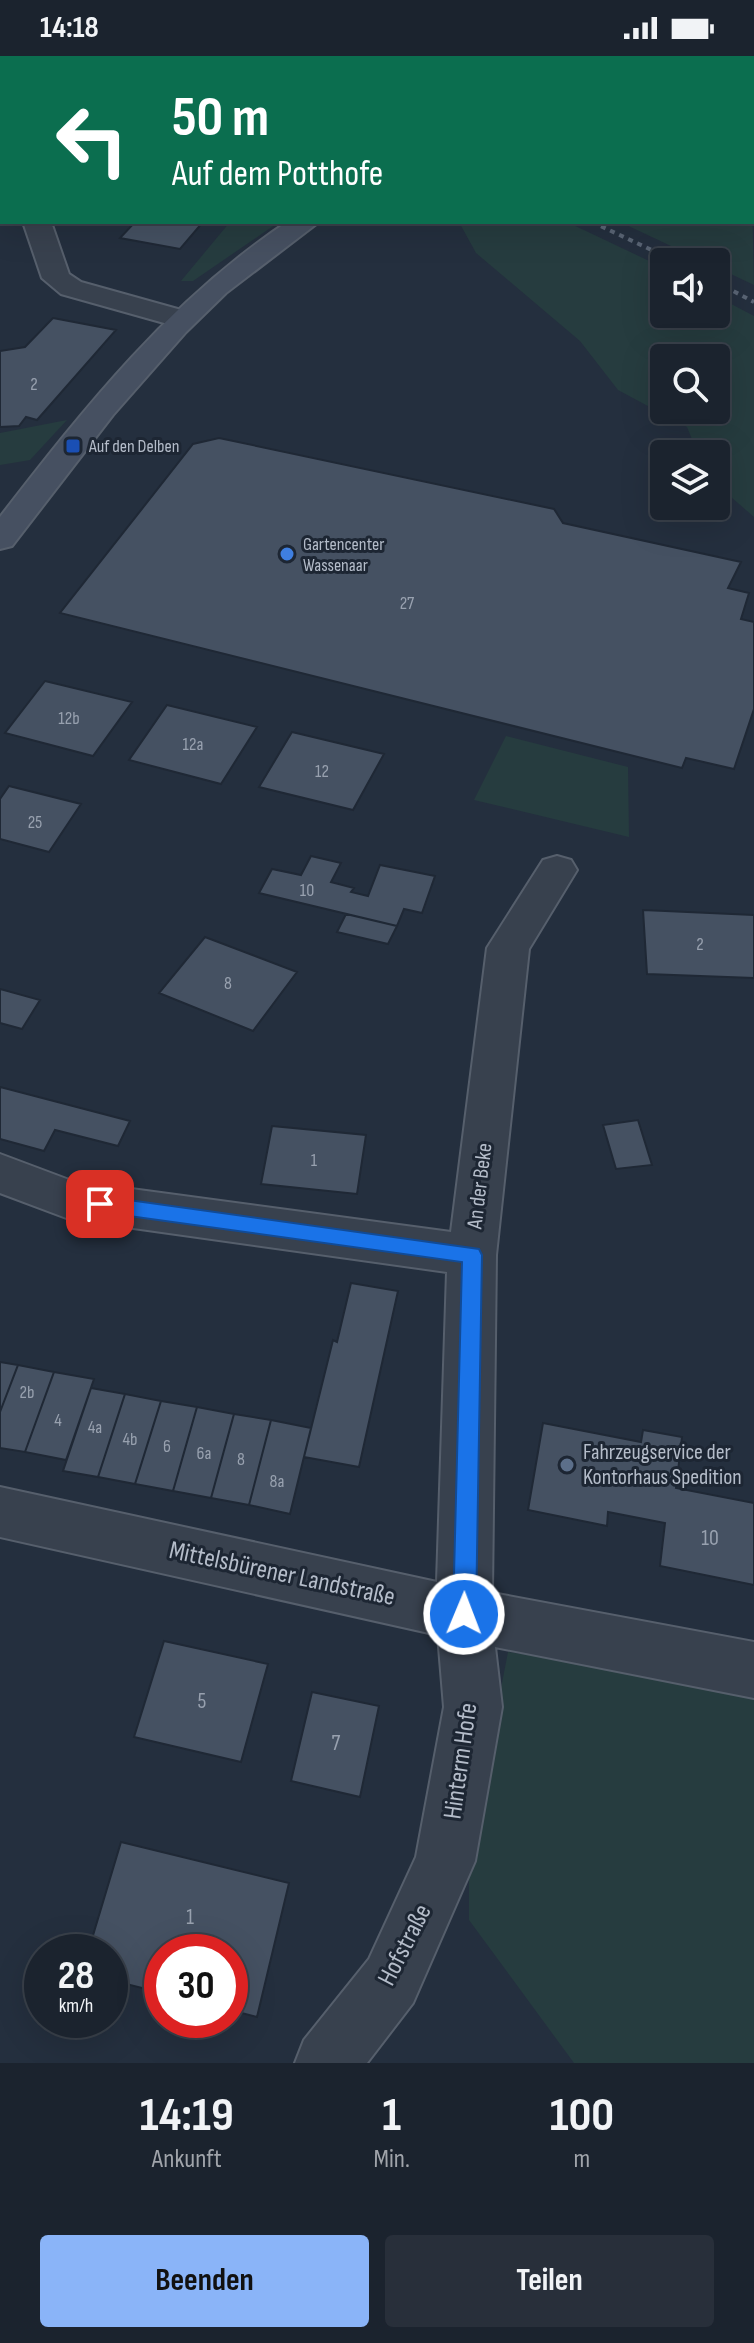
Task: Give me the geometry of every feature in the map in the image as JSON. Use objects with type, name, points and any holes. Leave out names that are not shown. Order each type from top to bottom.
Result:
[{"type":"main road","points":[[0,539],[73,446],[182,319],[272,242],[302,224]]},
{"type":"street","points":[[38,224],[56,278],[71,288],[182,319]]},
{"type":"street","name":"An der Beke","points":[[464,1614],[472,1255],[508,948],[557,870]]},
{"type":"street","points":[[0,1173],[69,1200],[472,1255]]},
{"type":"street","name":"Mittelsbürener Landstraße","points":[[0,1512],[464,1614],[754,1670]]},
{"type":"street","name":"Hinterm Hofe","points":[[445,1861],[473,1707],[464,1614]]},
{"type":"street","name":"Hofstraße","points":[[327,2063],[391,1981],[445,1861]]},
{"type":"green space","points":[[228,224],[276,224],[193,281],[181,281]]},
{"type":"green space","points":[[460,224],[571,224],[650,261],[650,328],[730,328],[730,303],[754,316],[754,517],[730,496],[730,440],[692,440],[687,427],[681,424],[730,424],[730,344],[650,344],[650,407],[618,390],[580,341],[476,253]]},
{"type":"green space","points":[[624,224],[753,224],[754,285],[730,274],[730,248],[675,248]]},
{"type":"green space","points":[[67,420],[30,460],[0,465],[0,433]]},
{"type":"green space","points":[[506,736],[628,767],[629,837],[474,800]]},
{"type":"green space","points":[[508,1652],[754,1687],[754,2063],[574,2063],[469,1920],[469,1854]]},
{"type":"building","points":[[133,224],[201,224],[180,249],[120,238]]},
{"type":"building","points":[[53,318],[116,330],[37,420],[26,417],[19,426],[0,427],[0,351],[25,347]]},
{"type":"building","points":[[219,438],[554,509],[563,523],[741,562],[728,588],[749,593],[741,619],[754,622],[754,709],[734,769],[686,758],[682,768],[60,613],[193,444]]},
{"type":"building","points":[[45,681],[132,702],[93,756],[5,733]]},
{"type":"building","points":[[167,705],[257,727],[221,784],[129,760]]},
{"type":"building","points":[[292,732],[384,754],[353,810],[259,787]]},
{"type":"building","points":[[9,786],[81,804],[49,852],[0,839],[0,799]]},
{"type":"building","points":[[311,856],[341,863],[331,882],[354,888],[351,892],[368,896],[380,865],[435,876],[422,913],[404,909],[397,926],[259,893],[272,869],[301,875]]},
{"type":"building","points":[[643,910],[754,915],[754,978],[647,974]]},
{"type":"building","points":[[346,914],[397,926],[388,944],[337,932]]},
{"type":"building","points":[[205,937],[297,972],[253,1031],[159,993]]},
{"type":"building","points":[[0,989],[40,1000],[22,1029],[0,1023]]},
{"type":"building","points":[[0,1087],[130,1121],[118,1146],[55,1130],[44,1151],[0,1139]]},
{"type":"building","points":[[638,1120],[652,1165],[616,1169],[603,1125]]},
{"type":"building","points":[[272,1126],[366,1135],[357,1194],[261,1184]]},
{"type":"building","points":[[351,1283],[398,1291],[359,1467],[304,1457],[333,1340],[337,1342]]},
{"type":"building","points":[[0,1362],[18,1365],[0,1412]]},
{"type":"building","points":[[18,1365],[54,1372],[25,1452],[0,1448],[0,1412]]},
{"type":"building","points":[[54,1372],[94,1379],[66,1460],[25,1452]]},
{"type":"building","points":[[91,1388],[125,1394],[98,1477],[63,1471]]},
{"type":"building","points":[[125,1394],[161,1401],[135,1484],[98,1477]]},
{"type":"building","points":[[161,1401],[197,1407],[173,1491],[135,1484]]},
{"type":"building","points":[[197,1407],[234,1414],[211,1498],[173,1491]]},
{"type":"building","points":[[234,1414],[271,1420],[249,1505],[211,1498]]},
{"type":"building","points":[[271,1420],[311,1428],[290,1514],[249,1505]]},
{"type":"building","points":[[543,1423],[641,1442],[643,1430],[682,1437],[676,1488],[754,1503],[754,1585],[660,1566],[665,1523],[608,1512],[607,1526],[528,1510]]},
{"type":"building","points":[[164,1641],[268,1664],[241,1762],[134,1737]]},
{"type":"building","points":[[312,1692],[379,1706],[360,1797],[291,1781]]},
{"type":"building","points":[[121,1842],[289,1883],[257,2017],[248,2015],[248,1934],[144,1934],[144,1988],[128,1984],[128,1934],[93,1934]]},
{"type":"railway","points":[[596,224],[650,249]]},
{"type":"railway","points":[[730,289],[754,302]]},
{"type":"place","name":"Auf den Delben","points":[[73,446]]},
{"type":"place","name":"Gartencenter Wassenaar","points":[[287,554]]},
{"type":"place","name":"Fahrzeugservice der Kontorhaus Spedition","points":[[567,1465]]},
{"type":"route","points":[[100,1204],[472,1255],[464,1614]]}]
